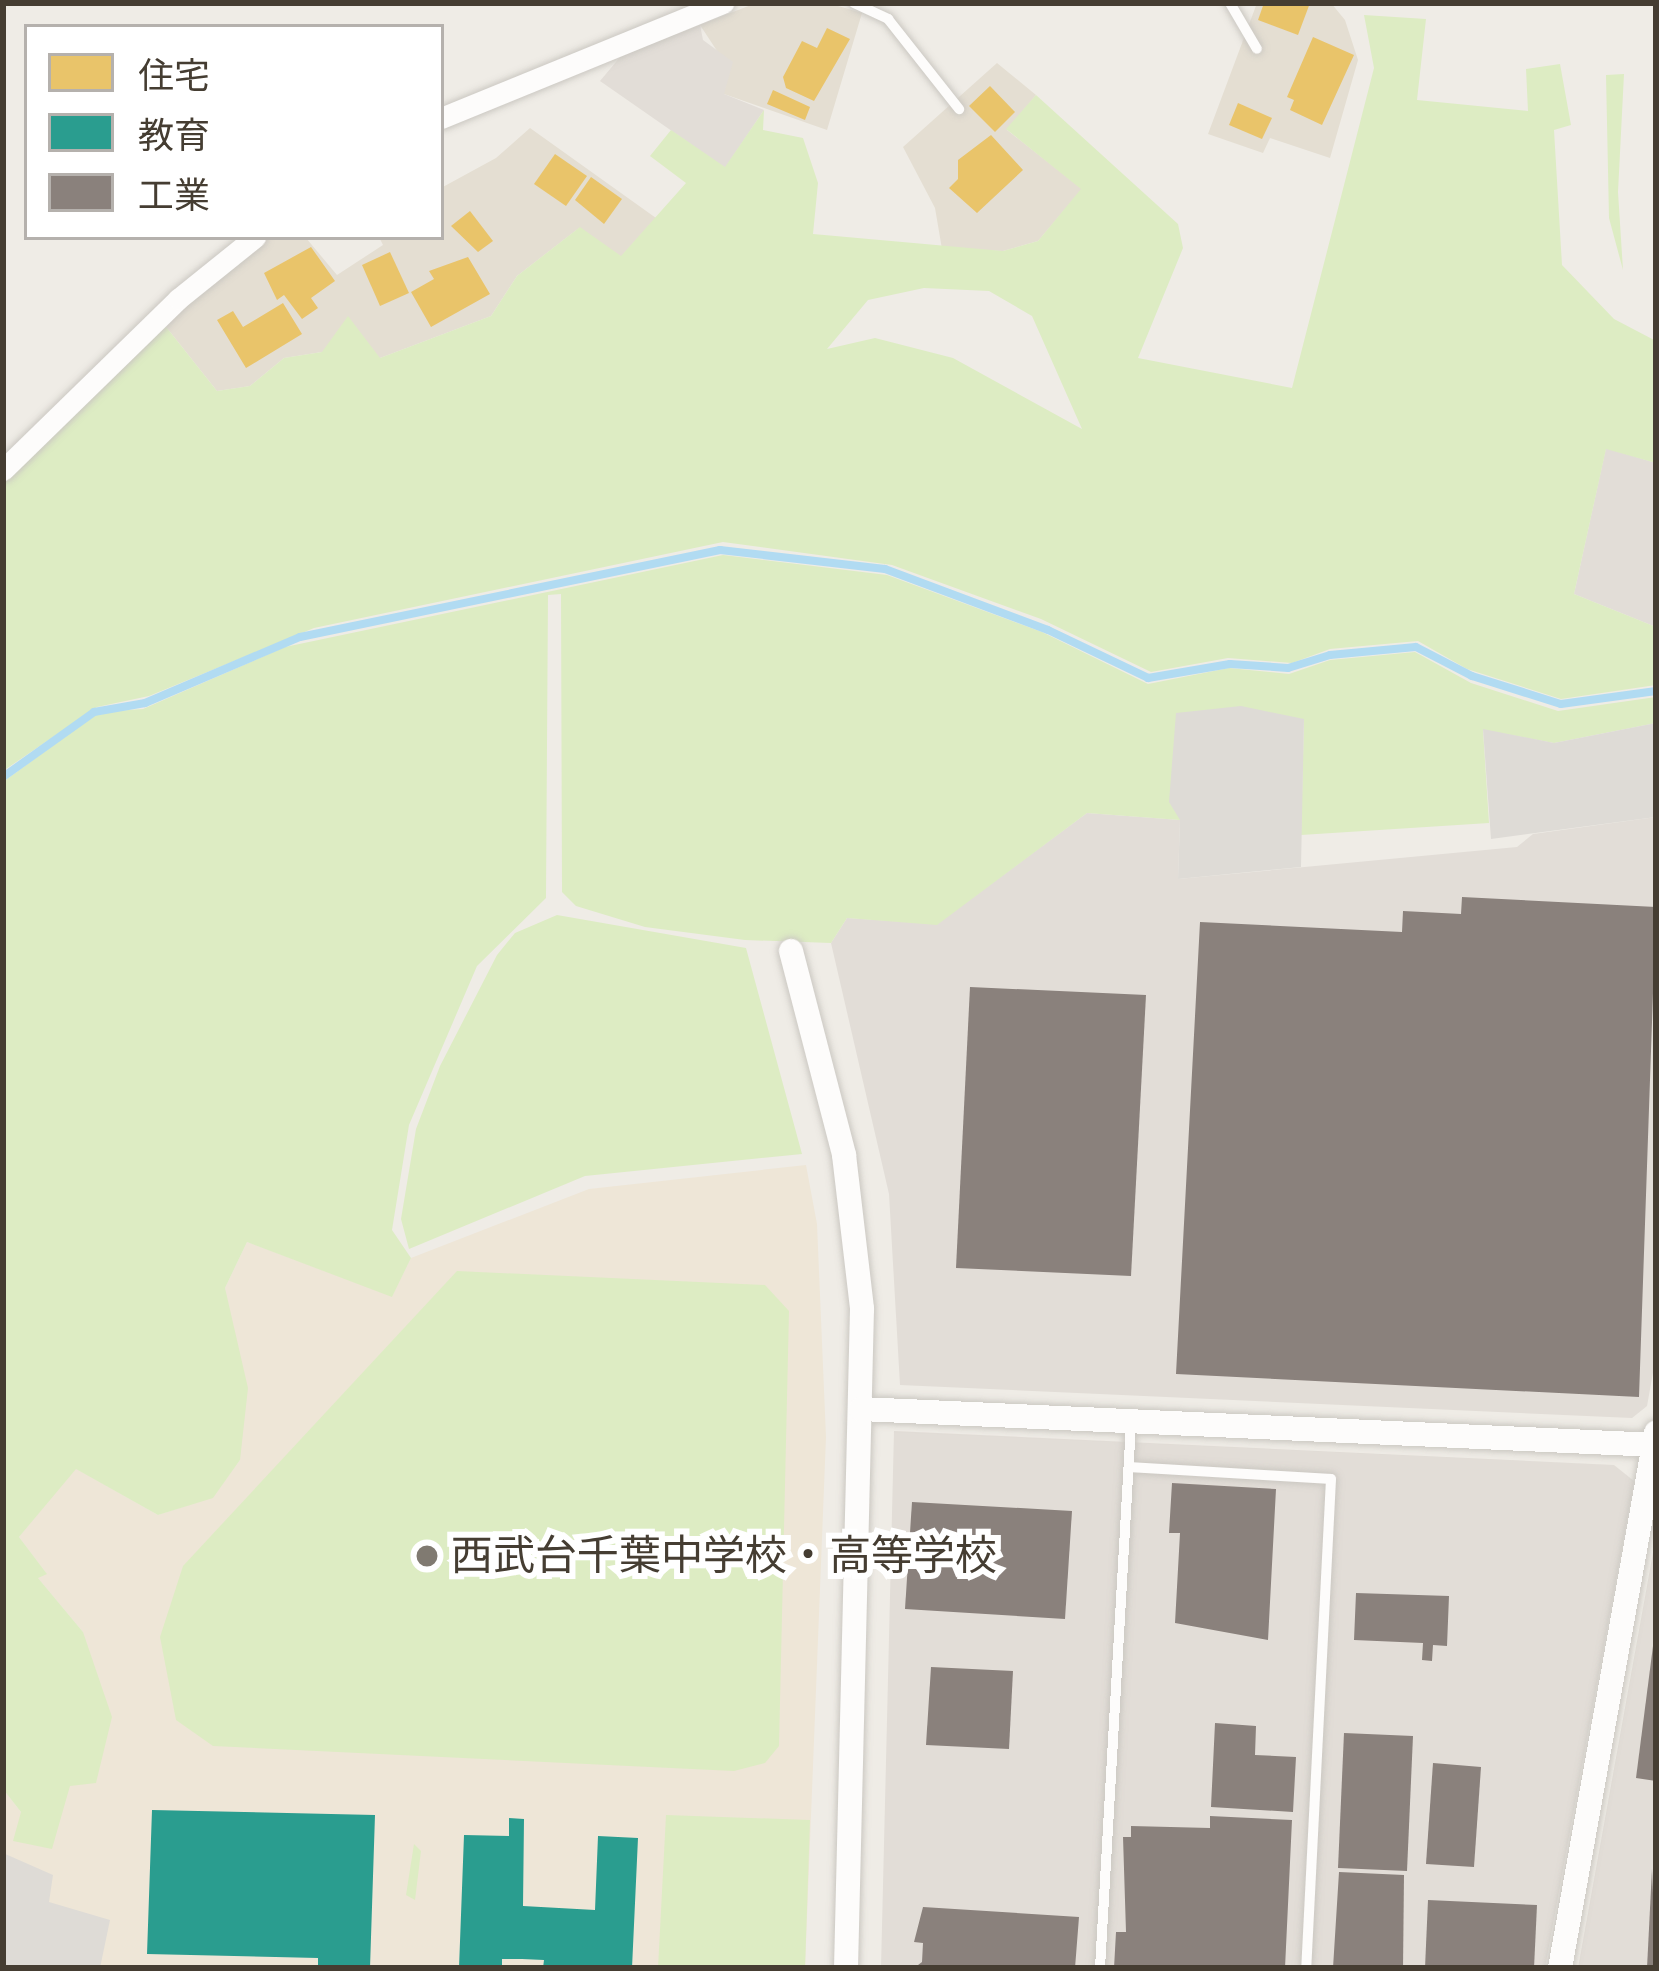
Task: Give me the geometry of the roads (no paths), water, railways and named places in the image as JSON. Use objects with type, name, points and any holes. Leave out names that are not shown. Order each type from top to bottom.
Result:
[{"type":"street","points":[[444,117],[723,3]]},
{"type":"street","points":[[3,470],[178,299],[251,240]]},
{"type":"street","points":[[791,951],[847,1174],[862,1309],[846,1968]]},
{"type":"street","points":[[861,1409],[1655,1440],[1560,1968]]},
{"type":"lane","points":[[854,3],[888,19],[959,110]]},
{"type":"lane","points":[[1230,3],[1257,49]]},
{"type":"lane","points":[[1100,1968],[1132,1421]]},
{"type":"lane","points":[[1129,1467],[1331,1480],[1306,1968]]},
{"type":"waterway","points":[[3,777],[94,712],[145,703],[300,637],[720,550],[885,569],[1048,630],[1148,678],[1230,664],[1288,668],[1330,655],[1416,647],[1472,676],[1561,704],[1656,691]]},
{"type":"place","name":"西武台千葉中学校・高等学校","points":[[427,1556]]}]
